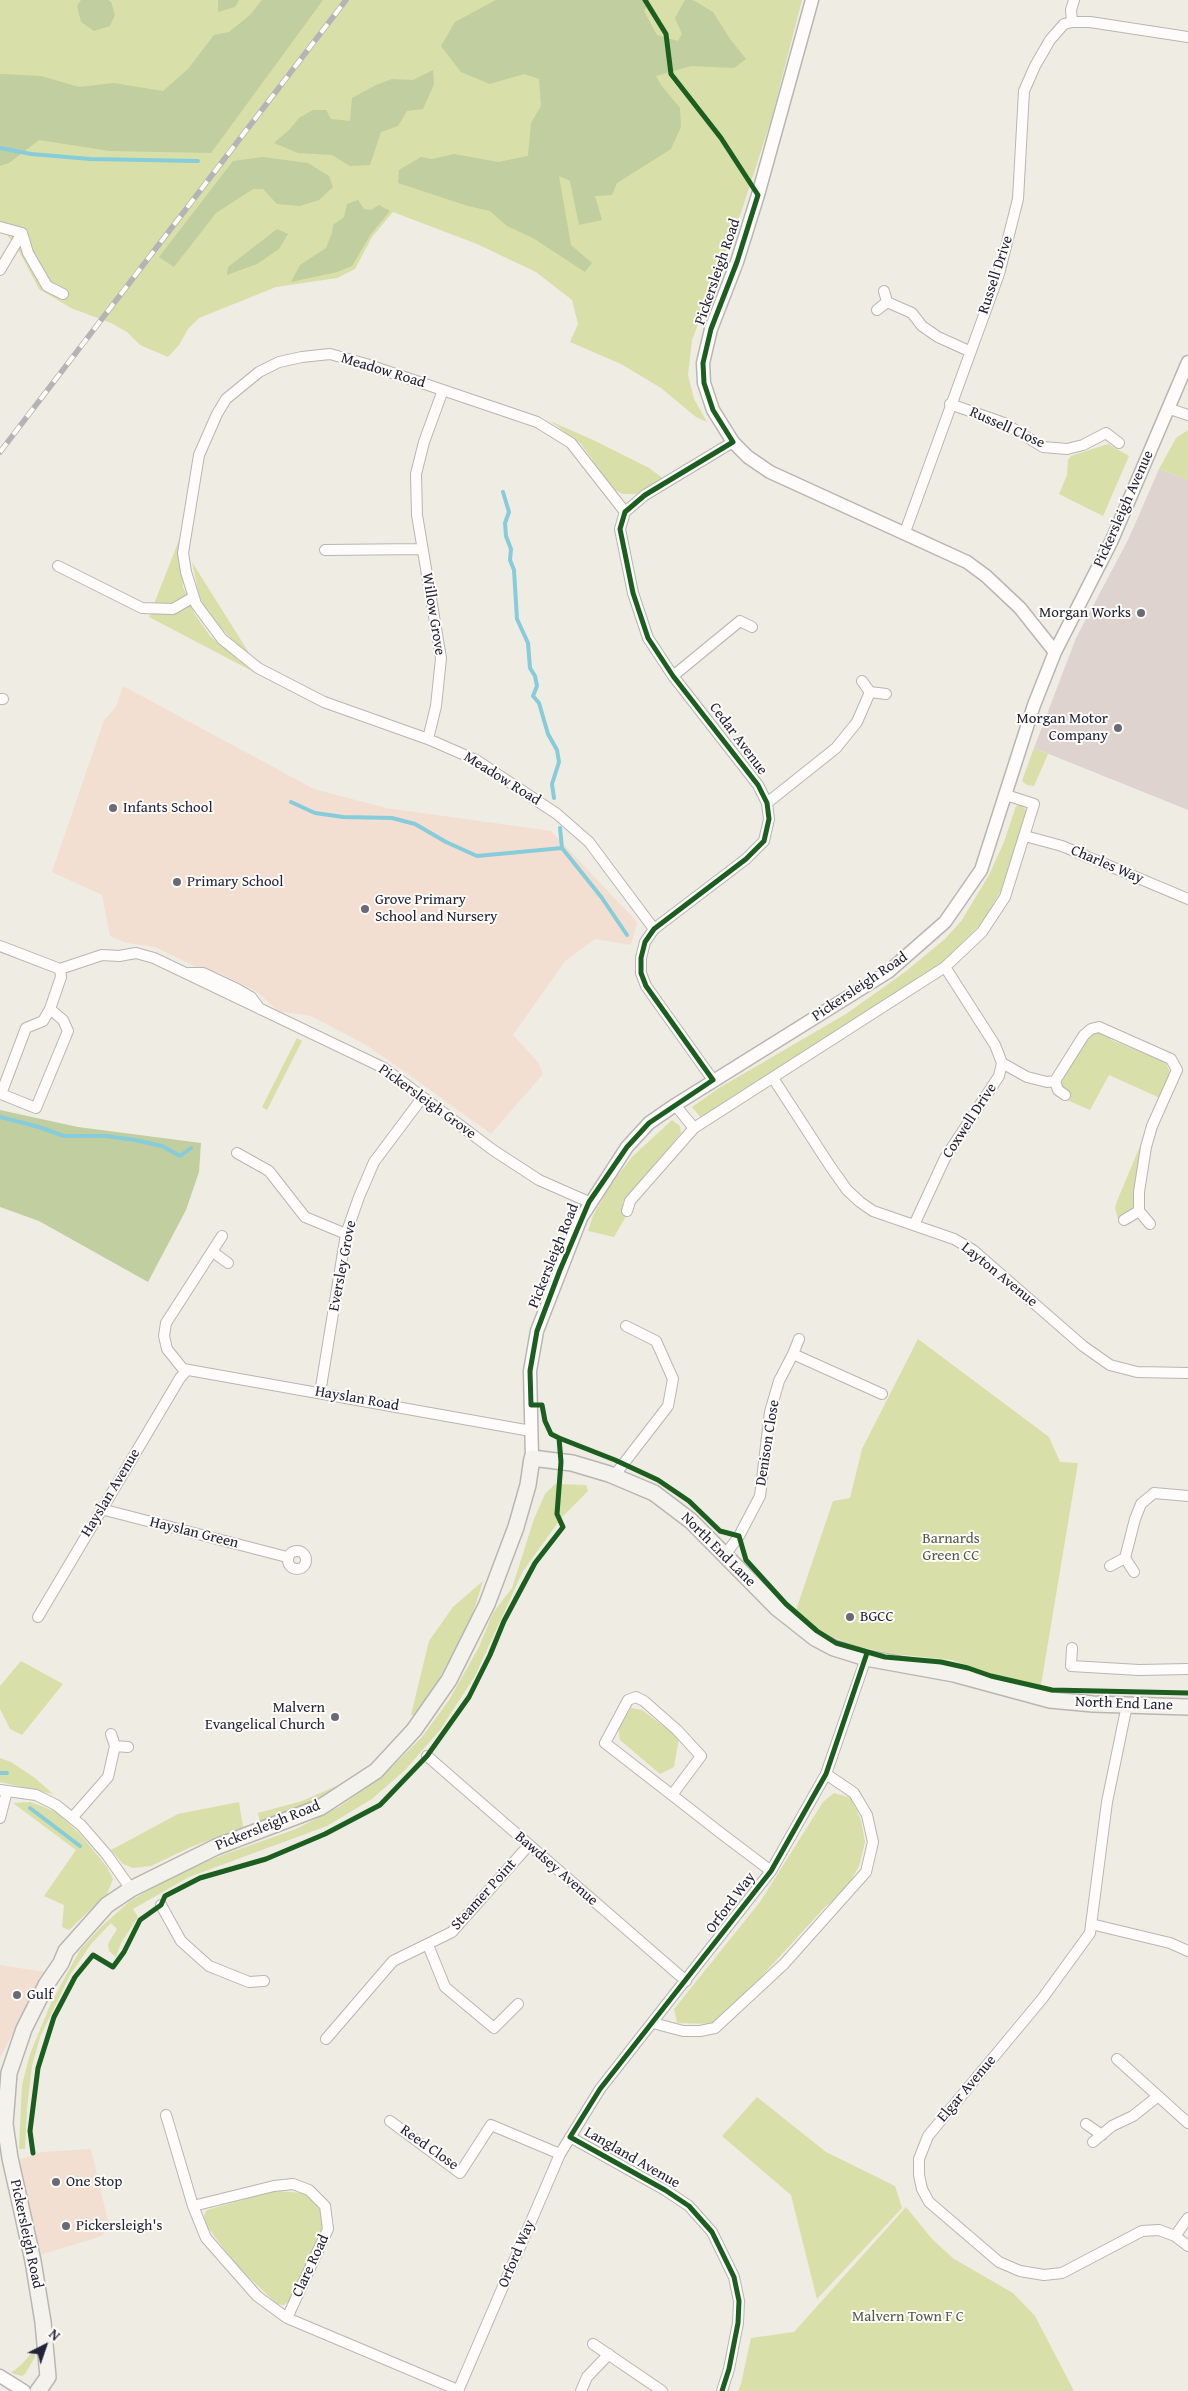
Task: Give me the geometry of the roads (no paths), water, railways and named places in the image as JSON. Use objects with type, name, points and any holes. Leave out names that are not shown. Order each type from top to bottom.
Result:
[{"type":"main road","name":"North End Lane","points":[[532,1458],[572,1464],[614,1476],[654,1493],[691,1521],[778,1608],[815,1638],[834,1648],[866,1658],[954,1674],[1050,1700],[1127,1706],[1188,1706]]},
{"type":"main road","name":"Pickersleigh Road","points":[[38,2391],[48,2377],[43,2322],[34,2267],[3,2138],[9,2072],[24,2029],[46,1985],[61,1963],[66,1951],[107,1905],[131,1889],[216,1847],[321,1807],[376,1771],[414,1730],[449,1680],[488,1604],[516,1527],[528,1485],[532,1458]]},
{"type":"street","name":"Pickersleigh Road","points":[[532,1458],[530,1371],[537,1331],[589,1202],[626,1148],[649,1123],[713,1080],[888,972],[945,922],[981,870],[1034,705],[1055,652],[1020,608],[986,576],[947,551],[770,472],[748,457],[733,442],[713,410],[704,383],[703,363],[710,329],[736,262],[772,149],[812,0]]},
{"type":"street","points":[[1074,0],[1071,10],[1072,22],[1090,22],[1188,37]]},
{"type":"street","name":"Russell Drive","points":[[904,532],[999,274],[1018,199],[1024,91],[1035,66],[1050,40],[1064,24],[1072,22]]},
{"type":"street","points":[[0,227],[22,233]]},
{"type":"street","points":[[0,270],[22,233]]},
{"type":"street","points":[[22,233],[28,254],[47,286],[63,294]]},
{"type":"street","points":[[884,291],[887,302]]},
{"type":"street","points":[[887,302],[912,313],[922,326],[938,337],[969,352]]},
{"type":"street","points":[[877,310],[887,302]]},
{"type":"street","name":"Meadow Road","points":[[625,512],[571,442],[537,422],[366,364],[330,354],[279,362],[242,383],[226,399],[217,414],[199,455],[183,553],[192,598],[222,639],[268,675],[324,702],[428,738],[476,760],[557,814],[589,842],[654,929]]},
{"type":"street","name":"Pickersleigh Avenue","points":[[1055,652],[1112,540],[1170,409],[1188,362]]},
{"type":"street","name":"Willow Grove","points":[[428,738],[436,706],[442,658],[417,515],[416,474],[424,442],[443,390]]},
{"type":"street","name":"Russell Close","points":[[950,404],[1004,423],[1043,447],[1067,449],[1082,445],[1106,433],[1119,443]]},
{"type":"street","points":[[1170,409],[1188,415]]},
{"type":"street","points":[[625,512],[646,495],[733,442]]},
{"type":"street","name":"Cedar Avenue","points":[[625,512],[620,529],[633,593],[648,638],[673,676],[758,785],[767,803],[769,819],[764,841],[746,859],[654,929],[645,942],[641,958],[641,973],[646,986],[713,1080]]},
{"type":"street","points":[[326,550],[422,549]]},
{"type":"street","points":[[58,566],[142,608],[172,609],[192,598]]},
{"type":"street","points":[[739,610],[740,622]]},
{"type":"street","points":[[673,676],[740,622]]},
{"type":"street","points":[[740,622],[752,627]]},
{"type":"street","points":[[862,681],[870,692],[886,694]]},
{"type":"street","points":[[767,803],[836,748],[857,722],[870,692]]},
{"type":"street","points":[[627,1211],[630,1201],[694,1128],[945,967],[982,932],[1005,896],[1034,804],[1006,795]]},
{"type":"street","name":"Charles Way","points":[[1025,836],[1062,846],[1188,899]]},
{"type":"street","points":[[0,946],[60,969],[61,977],[50,1009],[43,1021],[26,1028],[1,1094],[36,1108],[68,1031],[63,1020],[50,1009]]},
{"type":"street","name":"Pickersleigh Grove","points":[[60,969],[102,955],[119,956],[136,953],[154,958],[384,1068],[493,1150],[539,1180],[589,1202]]},
{"type":"street","points":[[945,967],[995,1045],[1002,1063],[1027,1077],[1047,1082],[1055,1081]]},
{"type":"street","points":[[1055,1081],[1084,1035],[1092,1029],[1099,1027],[1171,1059],[1177,1070],[1152,1126],[1146,1147],[1139,1192],[1139,1211],[1150,1224]]},
{"type":"street","name":"Coxwell Drive","points":[[914,1225],[945,1158],[999,1076],[1002,1063]]},
{"type":"street","name":"Layton Avenue","points":[[773,1078],[847,1190],[873,1211],[954,1239],[973,1250],[1083,1346],[1110,1365],[1137,1372],[1188,1373]]},
{"type":"street","points":[[1055,1081],[1058,1090],[1066,1096]]},
{"type":"street","name":"Eversley Grove","points":[[320,1393],[346,1234],[374,1162],[422,1098]]},
{"type":"street","points":[[675,1105],[694,1128]]},
{"type":"street","points":[[237,1153],[269,1171],[305,1217],[346,1234]]},
{"type":"street","points":[[1124,1220],[1139,1211]]},
{"type":"street","points":[[185,1369],[167,1349],[164,1336],[166,1323],[222,1236]]},
{"type":"street","points":[[213,1252],[228,1263]]},
{"type":"street","points":[[614,1476],[668,1406],[673,1379],[656,1341],[626,1326]]},
{"type":"street","name":"Denison Close","points":[[725,1555],[739,1536],[760,1496],[770,1412],[780,1381],[799,1339]]},
{"type":"street","points":[[793,1354],[882,1394]]},
{"type":"street","name":"Hayslan Road","points":[[185,1369],[531,1431]]},
{"type":"street","name":"Hayslan Avenue","points":[[38,1617],[185,1369]]},
{"type":"street","points":[[1134,1572],[1125,1558],[1134,1519],[1141,1504],[1154,1493],[1188,1496]]},
{"type":"street","name":"Hayslan Green","points":[[101,1509],[287,1557]]},
{"type":"street","points":[[1110,1566],[1125,1558]]},
{"type":"street","points":[[1072,1648],[1072,1666],[1139,1670],[1188,1669]]},
{"type":"street","name":"Orford Way","points":[[458,2391],[560,2154],[600,2089],[770,1871],[826,1774],[866,1658]]},
{"type":"street","points":[[672,1795],[700,1756],[677,1730],[644,1701],[636,1697],[628,1700],[605,1744],[770,1871]]},
{"type":"street","name":"Elgar Avenue","points":[[1127,1706],[1107,1802],[1090,1933],[1042,1999],[928,2136],[919,2159],[922,2189],[929,2202],[999,2262],[1020,2271],[1044,2275],[1062,2273],[1142,2231],[1159,2230],[1175,2236],[1188,2246]]},
{"type":"street","points":[[72,1818],[108,1777],[115,1746],[111,1734]]},
{"type":"street","points":[[115,1746],[128,1747]]},
{"type":"street","name":"Bawdsey Avenue","points":[[427,1756],[686,1981]]},
{"type":"street","points":[[653,2023],[682,2031],[700,2031],[715,2028],[784,1964],[866,1872],[873,1842],[868,1815],[854,1793],[826,1774]]},
{"type":"street","points":[[0,1818],[3,1790],[36,1795],[56,1804],[107,1855],[131,1889]]},
{"type":"street","name":"Steamer Point","points":[[326,2039],[393,1961],[452,1932],[529,1845]]},
{"type":"street","points":[[161,1905],[180,1941],[209,1966],[249,1982],[264,1981]]},
{"type":"street","points":[[1091,1924],[1170,1943],[1188,1951]]},
{"type":"street","points":[[428,1945],[445,1987],[494,2028],[518,2004]]},
{"type":"street","points":[[1117,2059],[1188,2123]]},
{"type":"street","points":[[1093,2142],[1157,2097]]},
{"type":"street","name":"Clare Road","points":[[166,2115],[193,2206],[206,2238],[230,2268],[257,2296],[287,2318],[458,2391]]},
{"type":"street","name":"Reed Close","points":[[390,2121],[460,2173],[491,2126],[560,2154]]},
{"type":"street","points":[[1086,2124],[1102,2135]]},
{"type":"street","name":"Langland Avenue","points":[[570,2137],[666,2190],[689,2206],[712,2232],[734,2277],[739,2301],[736,2333],[729,2369],[722,2391]]},
{"type":"street","name":"Clare Road","points":[[193,2206],[274,2186],[293,2184],[309,2190],[325,2206],[328,2229],[287,2318]]},
{"type":"street","points":[[1175,2236],[1188,2218]]},
{"type":"street","points":[[593,2344],[662,2391]]},
{"type":"street","points":[[580,2391],[587,2377],[609,2354]]},
{"type":"street","points":[[0,2376],[24,2391]]},
{"type":"waterway","points":[[0,148],[31,154],[90,159],[198,161]]},
{"type":"waterway","points":[[503,492],[509,512],[505,523],[506,536],[511,549],[510,560],[514,570],[517,619],[528,643],[530,668],[535,676],[537,686],[533,696],[539,703],[548,734],[557,750],[559,762],[552,784],[554,798]]},
{"type":"waterway","points":[[291,802],[315,813],[343,817],[392,818],[415,824],[446,842],[477,856],[562,848]]},
{"type":"waterway","points":[[560,828],[562,848],[602,898],[627,935]]},
{"type":"waterway","points":[[0,1117],[39,1127],[64,1136],[106,1136],[135,1140],[162,1146],[180,1156],[191,1148]]},
{"type":"waterway","points":[[0,1773],[7,1773]]},
{"type":"waterway","points":[[30,1808],[80,1846]]},
{"type":"railway","points":[[0,452],[346,0]]},
{"type":"place","name":"Morgan Works","points":[[1141,613]]},
{"type":"place","name":"Morgan Motor Company","points":[[1118,728]]},
{"type":"place","name":"Infants School","points":[[113,808]]},
{"type":"place","name":"Primary School","points":[[177,882]]},
{"type":"place","name":"Grove Primary School and Nursery","points":[[365,909]]},
{"type":"place","name":"BGCC","points":[[850,1617]]},
{"type":"place","name":"Malvern Evangelical Church","points":[[335,1717]]},
{"type":"place","name":"Gulf","points":[[17,1995]]},
{"type":"place","name":"One Stop","points":[[56,2182]]},
{"type":"place","name":"Pickersleigh's","points":[[66,2226]]},
{"type":"park label","name":"Barnards Green CC","points":[[951,1548]]},
{"type":"park label","name":"Malvern Town F C","points":[[908,2317]]}]
